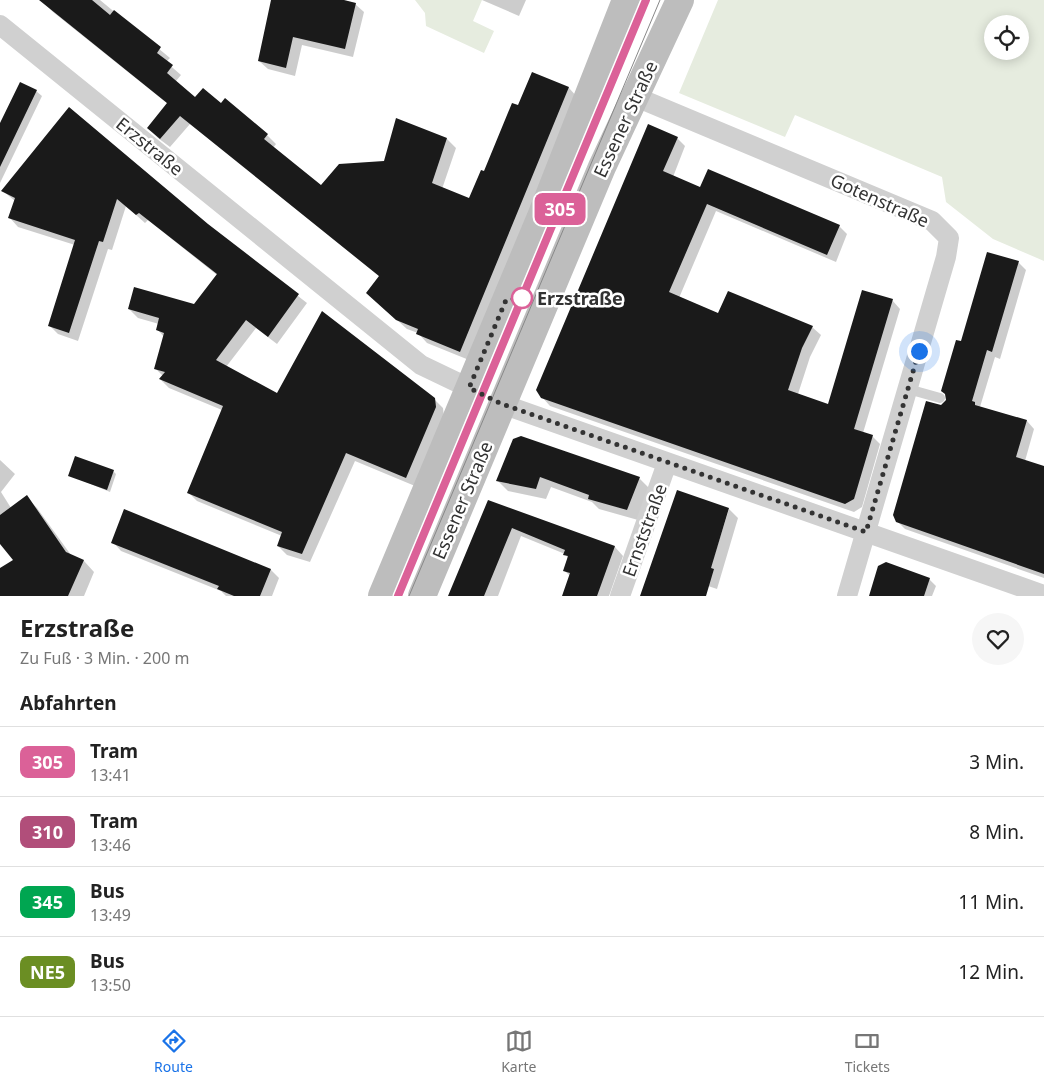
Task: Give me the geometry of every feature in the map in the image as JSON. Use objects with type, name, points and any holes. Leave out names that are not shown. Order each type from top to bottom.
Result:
[{"type":"main road","name":"Essener Straße","points":[[382,596],[540,219],[626,0]]},
{"type":"main road","name":"Essener Straße","points":[[422,596],[602,167],[680,0]]},
{"type":"main road","points":[[469,388],[502,404]]},
{"type":"street","name":"Erzstraße","points":[[0,25],[421,365],[469,388]]},
{"type":"street","name":"Gotenstraße","points":[[636,96],[932,221],[949,238],[946,257],[847,596]]},
{"type":"street","points":[[502,404],[1044,595]]},
{"type":"street","name":"Ernststraße","points":[[620,596],[667,463]]},
{"type":"lane","points":[[908,389],[940,398]]},
{"type":"lane","points":[[398,596],[416,554],[417,510]]},
{"type":"shaded area","points":[[415,0],[482,0],[473,21],[494,31],[484,53],[426,26],[425,13]]},
{"type":"shaded area","points":[[718,0],[1044,0],[1044,261],[993,239],[946,202],[942,177],[795,115],[785,137],[679,93]]},
{"type":"building","points":[[39,0],[92,0],[110,15],[114,10],[161,47],[157,53],[173,65],[167,73],[195,97],[203,88],[221,103],[225,98],[268,134],[264,139],[321,185],[339,164],[384,161],[396,118],[447,138],[432,183],[469,198],[481,170],[484,171],[512,103],[518,105],[532,72],[569,87],[460,352],[416,334],[418,329],[396,320],[366,293],[379,276],[180,116],[160,139],[147,128],[167,103]]},
{"type":"building","points":[[271,0],[344,0],[356,3],[345,49],[293,37],[286,68],[258,61]]},
{"type":"building","points":[[20,82],[37,90],[0,167],[0,123]]},
{"type":"building","points":[[69,107],[208,224],[299,294],[268,337],[246,320],[216,360],[277,393],[322,311],[435,398],[436,407],[406,478],[346,453],[302,554],[277,546],[282,532],[187,493],[223,406],[159,379],[165,372],[154,369],[164,333],[156,330],[159,318],[128,309],[134,287],[194,304],[217,274],[139,213],[136,215],[117,199],[103,242],[99,241],[69,333],[48,326],[75,240],[8,218],[15,198],[1,191]]},
{"type":"building","points":[[648,124],[678,137],[663,171],[700,187],[708,169],[840,225],[827,255],[707,204],[669,292],[718,313],[728,291],[813,326],[802,348],[788,390],[828,404],[862,290],[893,299],[854,429],[873,435],[854,499],[845,504],[541,398],[536,390]]},
{"type":"building","points":[[987,252],[1019,261],[992,352],[987,350],[972,401],[975,402],[975,405],[1027,420],[1016,457],[1044,466],[1044,574],[896,522],[893,515],[926,401],[941,405],[946,400],[945,394],[941,391],[956,340],[961,341]]},
{"type":"building","points":[[521,436],[640,477],[627,510],[588,499],[589,495],[540,477],[536,489],[496,481],[513,439]]},
{"type":"building","points":[[75,456],[114,470],[107,490],[68,476]]},
{"type":"building","points":[[677,490],[729,508],[711,568],[714,569],[706,596],[640,596]]},
{"type":"building","points":[[27,495],[66,552],[84,560],[68,596],[0,596],[0,568],[13,560],[0,544],[0,515]]},
{"type":"building","points":[[488,500],[615,546],[597,596],[562,596],[570,573],[563,571],[568,556],[563,555],[565,550],[512,528],[484,596],[448,596]]},
{"type":"building","points":[[124,509],[271,569],[260,596],[234,596],[217,589],[219,586],[111,543]]},
{"type":"building","points":[[886,562],[930,578],[924,596],[869,596],[878,566]]},
{"type":"tram line","points":[[398,596],[646,0]]},
{"type":"tram line","name":"305","points":[[398,596],[646,0]]},
{"type":"tram line","points":[[409,596],[660,0]]},
{"type":"place","name":"Erzstraße","points":[[522,298]]},
{"type":"route","points":[[522,298],[506,300],[469,388],[502,404],[866,532],[919,351]]}]
